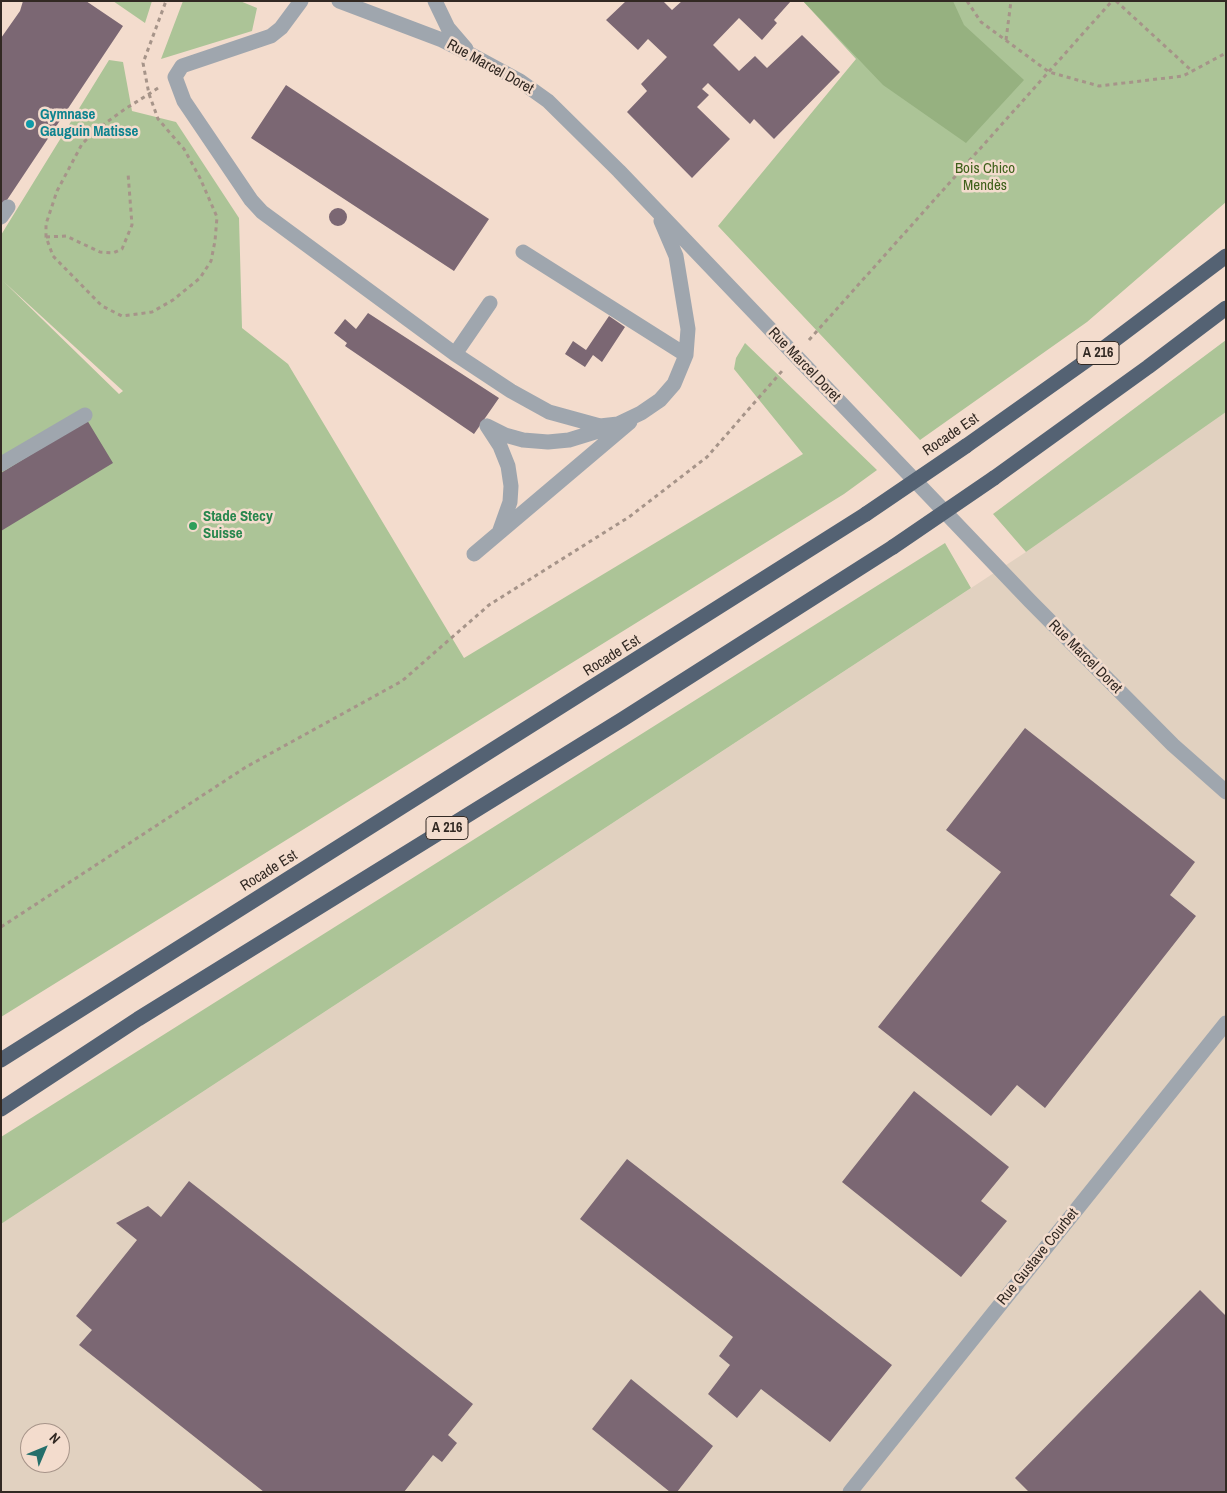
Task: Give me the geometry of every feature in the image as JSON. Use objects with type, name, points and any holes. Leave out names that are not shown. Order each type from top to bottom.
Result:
[{"type":"highway","name":"Rocade Est","points":[[1,1060],[866,514],[1085,362],[1226,256]]},
{"type":"highway","name":"A 216","points":[[1,1109],[138,1019],[615,724],[893,547],[994,478],[1148,368],[1226,308]]},
{"type":"street","points":[[301,1],[281,28],[271,36],[182,66],[175,77],[184,101],[256,206],[455,354],[511,391],[549,412],[600,426],[618,424]]},
{"type":"street","name":"Rue Marcel Doret","points":[[339,1],[442,40],[520,81],[548,101],[656,210],[1112,684],[1173,745],[1226,792]]},
{"type":"street","points":[[435,1],[448,28],[470,54]]},
{"type":"street","points":[[474,554],[641,413],[660,400],[674,384],[686,355],[688,330],[681,277],[676,256],[656,210]]},
{"type":"street","points":[[523,252],[686,355]]},
{"type":"street","points":[[455,354],[490,302]]},
{"type":"street","points":[[498,534],[510,502],[511,486],[508,466],[500,446],[487,426],[505,435],[523,440],[548,442],[569,440],[618,424],[641,413]]},
{"type":"street","points":[[1,464],[85,414]]},
{"type":"street","name":"Rue Gustave Courbet","points":[[850,1492],[1226,1023]]},
{"type":"path","points":[[166,1],[144,63],[149,94],[158,119],[184,149],[200,178],[217,218],[216,241],[210,261],[200,278],[173,300],[152,312],[122,316],[102,306],[53,256],[46,237],[46,224],[57,190],[82,144],[96,130],[149,94],[175,77]]},
{"type":"path","points":[[966,1],[981,22],[1049,72],[1099,86],[1183,76],[1226,53]]},
{"type":"path","points":[[1006,40],[1010,1]]},
{"type":"path","points":[[1,927],[246,767],[402,680],[489,605],[629,517],[707,457],[1112,1]]},
{"type":"path","points":[[1116,1],[1192,71]]},
{"type":"path","points":[[46,237],[66,236],[100,252],[113,253],[122,249],[132,225],[128,174]]},
{"type":"shaded area","points":[[1226,412],[1226,1492],[1,1492],[1,1224],[1026,552]]},
{"type":"green space","points":[[113,1],[152,1],[145,23]]},
{"type":"green space","points":[[183,1],[240,1],[257,8],[252,31],[161,59]]},
{"type":"green space","name":"Bois Chico Mendès","points":[[803,1],[1226,1],[1226,202],[1087,322],[920,440],[718,226],[856,59]]},
{"type":"green space","points":[[803,1],[953,1],[964,25],[1024,80],[966,143],[883,85]]},
{"type":"green space","name":"Stade Stecy Suisse","points":[[109,60],[123,62],[132,111],[176,122],[239,218],[242,328],[288,364],[464,658],[803,454],[734,369],[736,358],[745,343],[877,470],[844,494],[1,1017],[1,235]],"holes":[[[3,281],[123,391],[119,394]]]},
{"type":"green space","points":[[1226,340],[1226,412],[1026,552],[993,514]]},
{"type":"green space","points":[[945,543],[971,588],[1,1224],[1,1137]]},
{"type":"building","name":"Gymnase Gauguin Matisse","points":[[23,1],[86,1],[123,26],[1,209],[1,38],[20,11]]},
{"type":"building","points":[[626,1],[663,1],[672,10],[682,1],[791,1],[774,20],[777,23],[762,40],[739,18],[713,45],[739,71],[755,56],[767,68],[802,35],[840,72],[774,139],[754,119],[750,124],[708,83],[702,89],[709,95],[697,107],[730,139],[692,178],[627,112],[647,91],[641,84],[667,57],[648,39],[638,50],[606,20]]},
{"type":"building","points":[[286,85],[489,219],[454,271],[251,138]]},
{"type":"building","points":[[334,208],[342,208],[347,213],[345,224],[334,226],[329,221],[329,213]]},
{"type":"building","points":[[368,313],[499,398],[474,434],[345,346],[347,343],[334,333],[345,319],[356,329]]},
{"type":"building","points":[[609,316],[625,327],[602,362],[593,355],[585,367],[565,354],[573,341],[586,350]]},
{"type":"building","points":[[87,420],[113,463],[1,531],[1,473]]},
{"type":"building","points":[[1025,728],[1195,862],[1170,895],[1196,916],[1045,1108],[1017,1085],[991,1116],[878,1027],[1001,872],[946,830]]},
{"type":"building","points":[[914,1091],[1009,1167],[981,1201],[1007,1221],[961,1277],[842,1182]]},
{"type":"building","points":[[627,1159],[892,1365],[830,1442],[761,1389],[737,1418],[708,1394],[730,1365],[719,1356],[733,1337],[580,1219]]},
{"type":"building","points":[[189,1181],[473,1404],[448,1435],[457,1443],[442,1462],[433,1455],[404,1492],[264,1492],[79,1345],[92,1330],[76,1316],[137,1240],[116,1223],[148,1206],[161,1217]]},
{"type":"building","points":[[1200,1290],[1226,1316],[1226,1492],[1029,1492],[1015,1478]]},
{"type":"building","points":[[631,1379],[713,1446],[677,1492],[670,1492],[592,1429]]},
{"type":"place","name":"Gymnase Gauguin Matisse","points":[[30,124]]},
{"type":"place","name":"Stade Stecy Suisse","points":[[193,526]]}]
